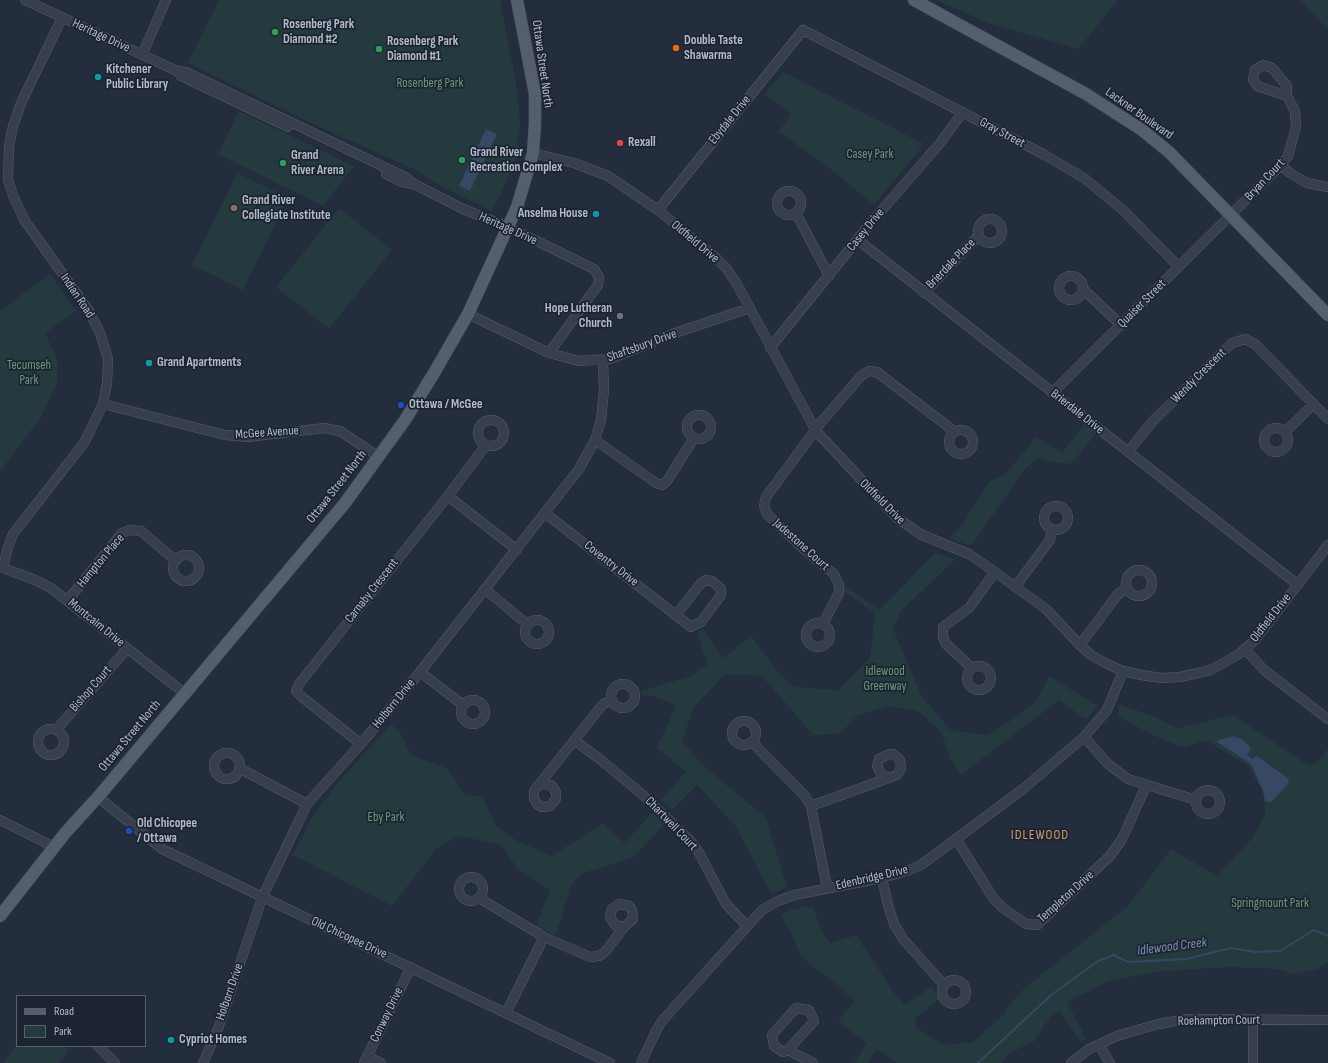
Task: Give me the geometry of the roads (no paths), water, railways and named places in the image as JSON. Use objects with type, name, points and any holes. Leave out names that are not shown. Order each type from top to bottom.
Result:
[{"type":"main road","name":"Ottawa Street North","points":[[0,916],[54,847],[98,797],[345,502],[379,457],[434,373],[468,314],[508,227],[524,184],[533,153],[535,94],[517,0]]},
{"type":"main road","name":"Lackner Boulevard","points":[[914,0],[1121,115],[1142,130],[1168,152],[1328,315]]},
{"type":"street","name":"Heritage Drive","points":[[25,0],[177,71],[186,72],[238,100],[313,136],[406,176],[414,184],[462,209],[508,227],[594,270],[599,277],[598,285],[549,353]]},
{"type":"street","points":[[142,55],[166,0]]},
{"type":"street","name":"Indian Road","points":[[2,567],[13,534],[84,444],[103,404],[107,383],[108,359],[99,331],[89,311],[25,221],[4,181],[12,126],[21,103],[62,18]]},
{"type":"street","name":"Gray Street","points":[[802,30],[963,112],[1043,154],[1084,178],[1123,210],[1179,267]]},
{"type":"street","name":"Ebydale Drive","points":[[658,210],[802,30]]},
{"type":"street","name":"Bryan Court","points":[[1231,215],[1281,165],[1292,145],[1296,127],[1295,111],[1287,96]]},
{"type":"street","name":"Casey Drive","points":[[770,348],[858,240],[940,143],[963,112]]},
{"type":"street","name":"Oldfield Drive","points":[[533,153],[574,163],[608,176],[658,210],[714,256],[726,268],[750,308],[770,348],[816,431],[897,518],[908,528],[922,536],[969,554],[1046,609],[1091,655],[1123,671],[1140,676],[1180,677],[1211,670],[1245,649],[1258,636],[1328,545]]},
{"type":"street","points":[[1281,165],[1290,173],[1306,183],[1328,187]]},
{"type":"street","points":[[796,213],[830,276]]},
{"type":"street","name":"Quaiser Street","points":[[1052,393],[1231,215]]},
{"type":"street","name":"Brierdale Place","points":[[924,293],[979,235]]},
{"type":"street","name":"Brierdale Drive","points":[[858,240],[1297,584]]},
{"type":"street","points":[[1083,289],[1121,325]]},
{"type":"street","name":"Shaftsbury Drive","points":[[468,314],[549,353],[579,361],[603,361],[618,357],[678,332],[750,308]]},
{"type":"street","name":"Wendy Crescent","points":[[1128,452],[1152,422],[1232,342],[1244,339],[1255,344],[1328,418]]},
{"type":"street","name":"Holborn Drive","points":[[203,1063],[216,1035],[262,898],[307,804],[361,744],[420,672],[486,590],[579,469],[596,440],[601,420],[604,390],[603,361]]},
{"type":"street","name":"Jadestone Court","points":[[823,624],[839,593],[839,585],[834,574],[805,550],[767,514],[764,506],[766,497],[822,421],[861,376],[869,371],[877,372],[950,428],[953,433]]},
{"type":"street","name":"McGee Avenue","points":[[103,404],[225,435],[248,437],[324,428],[340,431],[379,457]]},
{"type":"street","points":[[1285,432],[1314,404]]},
{"type":"street","points":[[596,440],[656,483],[662,485],[667,481],[694,438]]},
{"type":"street","points":[[486,445],[448,496],[517,550]]},
{"type":"street","name":"Carnaby Crescent","points":[[361,744],[302,698],[296,691],[298,686],[448,496]]},
{"type":"street","name":"Coventry Drive","points":[[545,513],[691,627],[697,625],[721,595],[721,589],[712,581],[706,580],[701,583],[676,614]]},
{"type":"street","points":[[1015,587],[1050,540],[1052,529]]},
{"type":"street","name":"Hampton Place","points":[[68,600],[122,533],[129,530],[140,531],[176,561]]},
{"type":"street","name":"Montcalm Drive","points":[[2,567],[33,579],[68,600],[127,649],[184,693]]},
{"type":"street","points":[[972,668],[946,644],[943,638],[943,627],[969,608],[995,572]]},
{"type":"street","points":[[1080,645],[1118,594],[1127,588]]},
{"type":"street","points":[[486,590],[528,625]]},
{"type":"street","name":"Bishop Court","points":[[56,730],[127,649]]},
{"type":"street","points":[[1245,649],[1264,670],[1328,719]]},
{"type":"street","name":"Edenbridge Drive","points":[[641,1063],[662,1021],[762,910],[778,901],[827,888],[882,878],[921,865],[1023,789],[1084,737],[1107,710],[1123,671]]},
{"type":"street","points":[[420,672],[463,706]]},
{"type":"street","points":[[541,784],[603,704],[612,701]]},
{"type":"street","points":[[1084,737],[1114,770],[1128,779],[1146,786],[1196,800]]},
{"type":"street","name":"Chartwell Court","points":[[574,740],[601,760],[644,796],[689,839],[697,849],[726,904],[747,926]]},
{"type":"street","points":[[752,742],[805,796],[811,806],[827,888]]},
{"type":"street","points":[[239,768],[307,804]]},
{"type":"street","points":[[811,806],[888,778]]},
{"type":"street","name":"Templeton Drive","points":[[956,839],[994,899],[1003,908],[1026,924],[1037,925],[1110,856],[1122,839],[1146,786]]},
{"type":"street","name":"Old Chicopee Drive","points":[[98,797],[162,849],[610,1063]]},
{"type":"street","points":[[0,820],[54,847]]},
{"type":"street","points":[[882,878],[888,905],[897,929],[903,939],[944,985]]},
{"type":"street","points":[[479,898],[544,937],[590,957],[599,956],[605,952],[624,926]]},
{"type":"street","points":[[506,1013],[544,937]]},
{"type":"street","name":"Conway Drive","points":[[366,1060],[411,967]]},
{"type":"street","points":[[788,1050],[814,1021],[809,1010],[796,1008],[772,1035],[774,1046],[783,1052],[788,1050],[813,1063]]},
{"type":"street","name":"Roehampton Court","points":[[1071,1063],[1089,1049],[1099,1044],[1117,1036],[1158,1024],[1188,1019],[1328,1020]]},
{"type":"street","points":[[1253,1020],[1253,1063]]},
{"type":"street","points":[[1099,1044],[1110,1063]]},
{"type":"street","points":[[99,1047],[115,1063]]},
{"type":"street","points":[[366,1060],[382,1063]]},
{"type":"water","points":[[486,129],[497,134],[470,191],[459,186]]},
{"type":"water","points":[[1233,736],[1243,740],[1251,748],[1247,755],[1252,759],[1257,756],[1289,779],[1288,784],[1271,802],[1265,801],[1263,791],[1251,764],[1216,741]]},
{"type":"waterway","name":"Idlewood Creek","points":[[978,1063],[1050,996],[1098,961],[1114,955],[1128,962],[1186,959],[1231,948],[1255,952],[1280,951],[1314,930],[1328,936]]},
{"type":"place","name":"Rosenberg Park Diamond #2","points":[[275,32]]},
{"type":"place","name":"Double Taste Shawarma","points":[[676,48]]},
{"type":"place","name":"Rosenberg Park Diamond #1","points":[[379,49]]},
{"type":"place","name":"Kitchener Public Library","points":[[98,77]]},
{"type":"place","name":"Rexall","points":[[620,143]]},
{"type":"place","name":"Grand River Recreation Complex","points":[[462,160]]},
{"type":"place","name":"Grand River Arena","points":[[283,163]]},
{"type":"place","name":"Grand River Collegiate Institute","points":[[234,208]]},
{"type":"place","name":"Anselma House","points":[[596,214]]},
{"type":"place","name":"Hope Lutheran Church","points":[[620,316]]},
{"type":"place","name":"Grand Apartments","points":[[149,363]]},
{"type":"place","name":"Ottawa / McGee","points":[[401,405]]},
{"type":"place","name":"Old Chicopee / Ottawa","points":[[129,831]]},
{"type":"place","name":"Cypriot Homes","points":[[171,1040]]},
{"type":"district","name":"IDLEWOOD","points":[[1040,835]]},
{"type":"park label","name":"Rosenberg Park","points":[[430,84]]},
{"type":"park label","name":"Casey Park","points":[[870,155]]},
{"type":"park label","name":"Tecumseh Park","points":[[29,374]]},
{"type":"park label","name":"Idlewood Greenway","points":[[885,680]]},
{"type":"park label","name":"Eby Park","points":[[386,818]]},
{"type":"park label","name":"Springmount Park","points":[[1270,904]]}]
